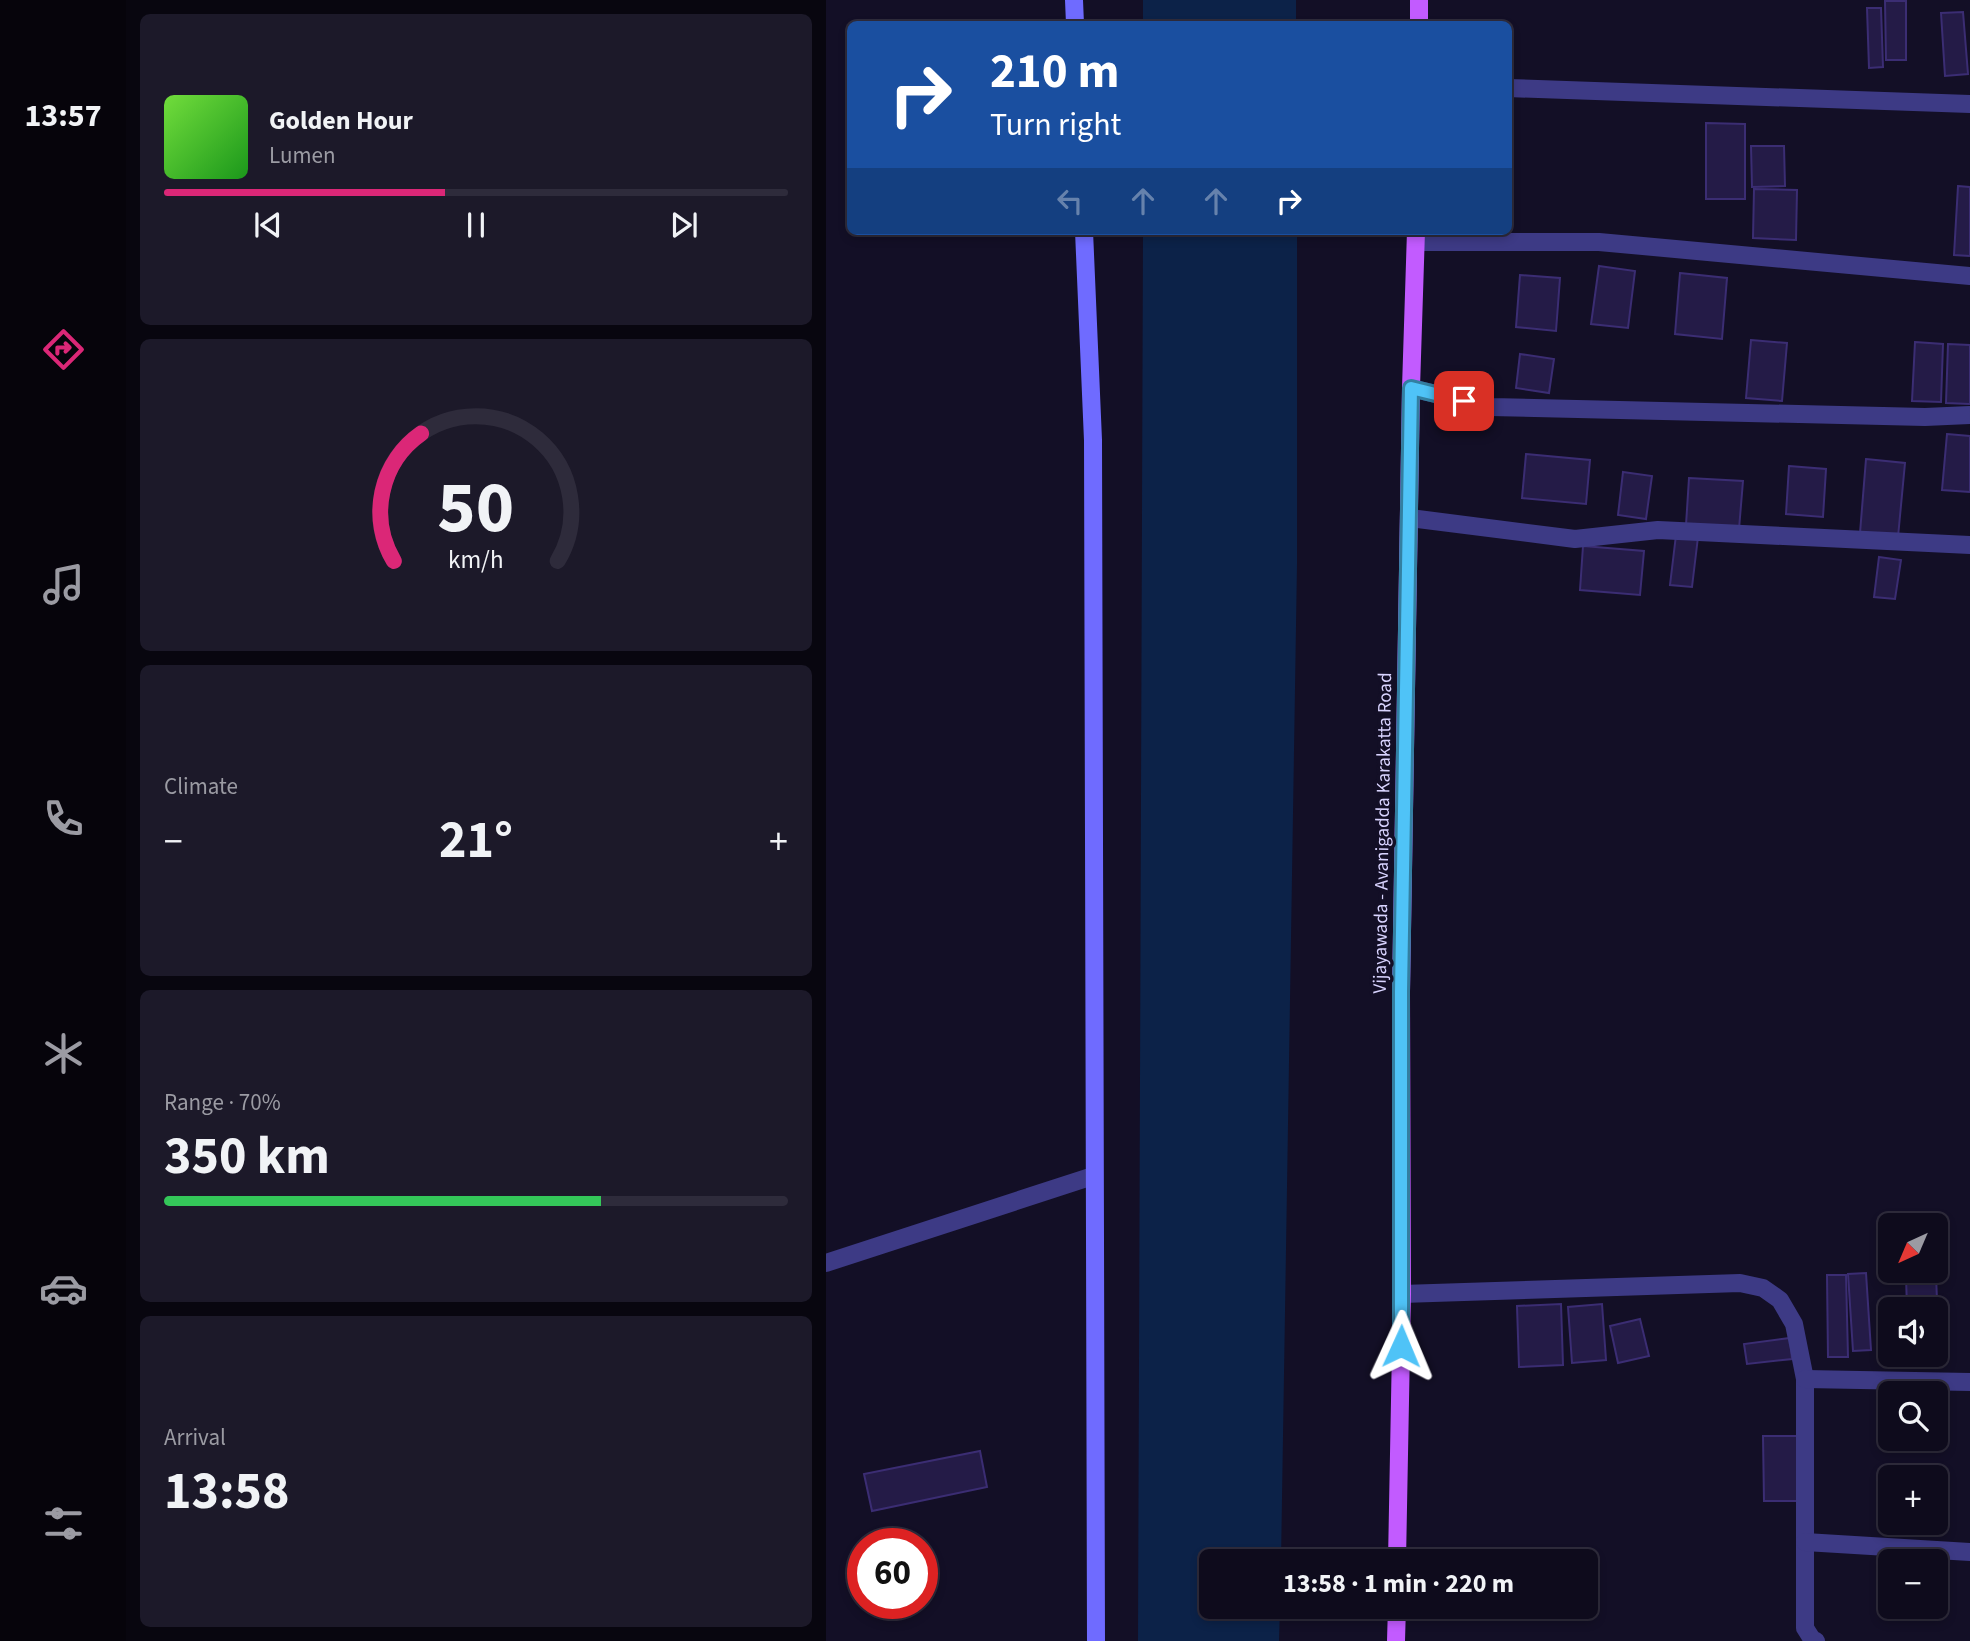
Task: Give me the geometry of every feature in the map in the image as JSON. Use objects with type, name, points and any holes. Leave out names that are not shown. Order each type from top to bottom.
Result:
[{"type":"main road","points":[[1419,0],[1419,21]]},
{"type":"main road","name":"Vijayawada - Avanigadda Karakatta Road","points":[[1397,1549],[1402,1294],[1401,992],[1416,236]]},
{"type":"main road","points":[[1396,1619],[1396,1641]]},
{"type":"street","points":[[1074,0],[1075,21]]},
{"type":"street","points":[[1512,88],[1970,104]]},
{"type":"street","points":[[1084,235],[1093,440],[1096,1641]]},
{"type":"street","points":[[1416,236],[1599,242],[1970,276]]},
{"type":"street","points":[[1411,388],[1490,407],[1925,417],[1970,415]]},
{"type":"street","points":[[1410,518],[1575,539],[1658,530],[1970,545]]},
{"type":"street","points":[[826,1263],[1093,1176]]},
{"type":"street","points":[[1402,1294],[1740,1283],[1763,1288],[1780,1300],[1794,1324],[1805,1379],[1805,1628],[1816,1641]]},
{"type":"street","points":[[1805,1379],[1970,1382]]},
{"type":"street","points":[[1805,1542],[1970,1552]]},
{"type":"water","points":[[1143,0],[1296,0],[1296,21],[1143,21]]},
{"type":"water","points":[[1143,235],[1297,235],[1297,564],[1281,1549],[1199,1549],[1199,1619],[1280,1619],[1279,1641],[1138,1641]]},
{"type":"building","points":[[1885,1],[1906,1],[1906,60],[1886,60]]},
{"type":"building","points":[[1867,8],[1881,8],[1883,67],[1869,68]]},
{"type":"building","points":[[1963,12],[1968,74],[1945,76],[1941,13]]},
{"type":"building","points":[[1706,123],[1745,124],[1745,199],[1706,199]]},
{"type":"building","points":[[1751,146],[1784,146],[1785,186],[1752,187]]},
{"type":"building","points":[[1958,186],[1970,187],[1970,256],[1954,255]]},
{"type":"building","points":[[1754,189],[1797,190],[1796,240],[1753,238]]},
{"type":"building","points":[[1599,266],[1635,271],[1628,328],[1591,324]]},
{"type":"building","points":[[1680,273],[1727,278],[1722,339],[1675,334]]},
{"type":"building","points":[[1520,275],[1560,278],[1556,331],[1516,327]]},
{"type":"building","points":[[1751,340],[1787,343],[1782,401],[1746,398]]},
{"type":"building","points":[[1915,342],[1943,344],[1941,402],[1912,401]]},
{"type":"building","points":[[1948,344],[1970,345],[1970,404],[1946,403]]},
{"type":"building","points":[[1520,354],[1554,359],[1549,393],[1516,388]]},
{"type":"building","points":[[1947,434],[1970,436],[1970,492],[1942,490]]},
{"type":"building","points":[[1526,454],[1590,460],[1586,504],[1522,498]]},
{"type":"building","points":[[1866,459],[1905,463],[1898,537],[1860,533]]},
{"type":"building","points":[[1789,466],[1826,469],[1823,517],[1786,514]]},
{"type":"building","points":[[1623,472],[1652,476],[1646,519],[1618,515]]},
{"type":"building","points":[[1689,478],[1743,481],[1739,529],[1686,525]]},
{"type":"building","points":[[1676,535],[1698,537],[1692,587],[1670,585]]},
{"type":"building","points":[[1583,546],[1644,551],[1640,595],[1580,590]]},
{"type":"building","points":[[1879,557],[1901,560],[1895,599],[1874,597]]},
{"type":"building","points":[[1866,1273],[1871,1350],[1853,1351],[1848,1274]]},
{"type":"building","points":[[1827,1275],[1846,1275],[1848,1357],[1828,1357]]},
{"type":"building","points":[[1906,1283],[1936,1283],[1937,1297],[1907,1297]]},
{"type":"building","points":[[1561,1304],[1563,1365],[1519,1367],[1517,1306]]},
{"type":"building","points":[[1602,1304],[1606,1360],[1572,1363],[1568,1307]]},
{"type":"building","points":[[1640,1319],[1649,1356],[1618,1363],[1610,1326]]},
{"type":"building","points":[[1790,1338],[1792,1359],[1747,1364],[1744,1344]]},
{"type":"building","points":[[1763,1436],[1800,1436],[1801,1501],[1764,1501]]},
{"type":"building","points":[[980,1451],[987,1487],[872,1511],[864,1474]]},
{"type":"route","points":[[1401,1346],[1401,992],[1411,388],[1464,401]]}]
